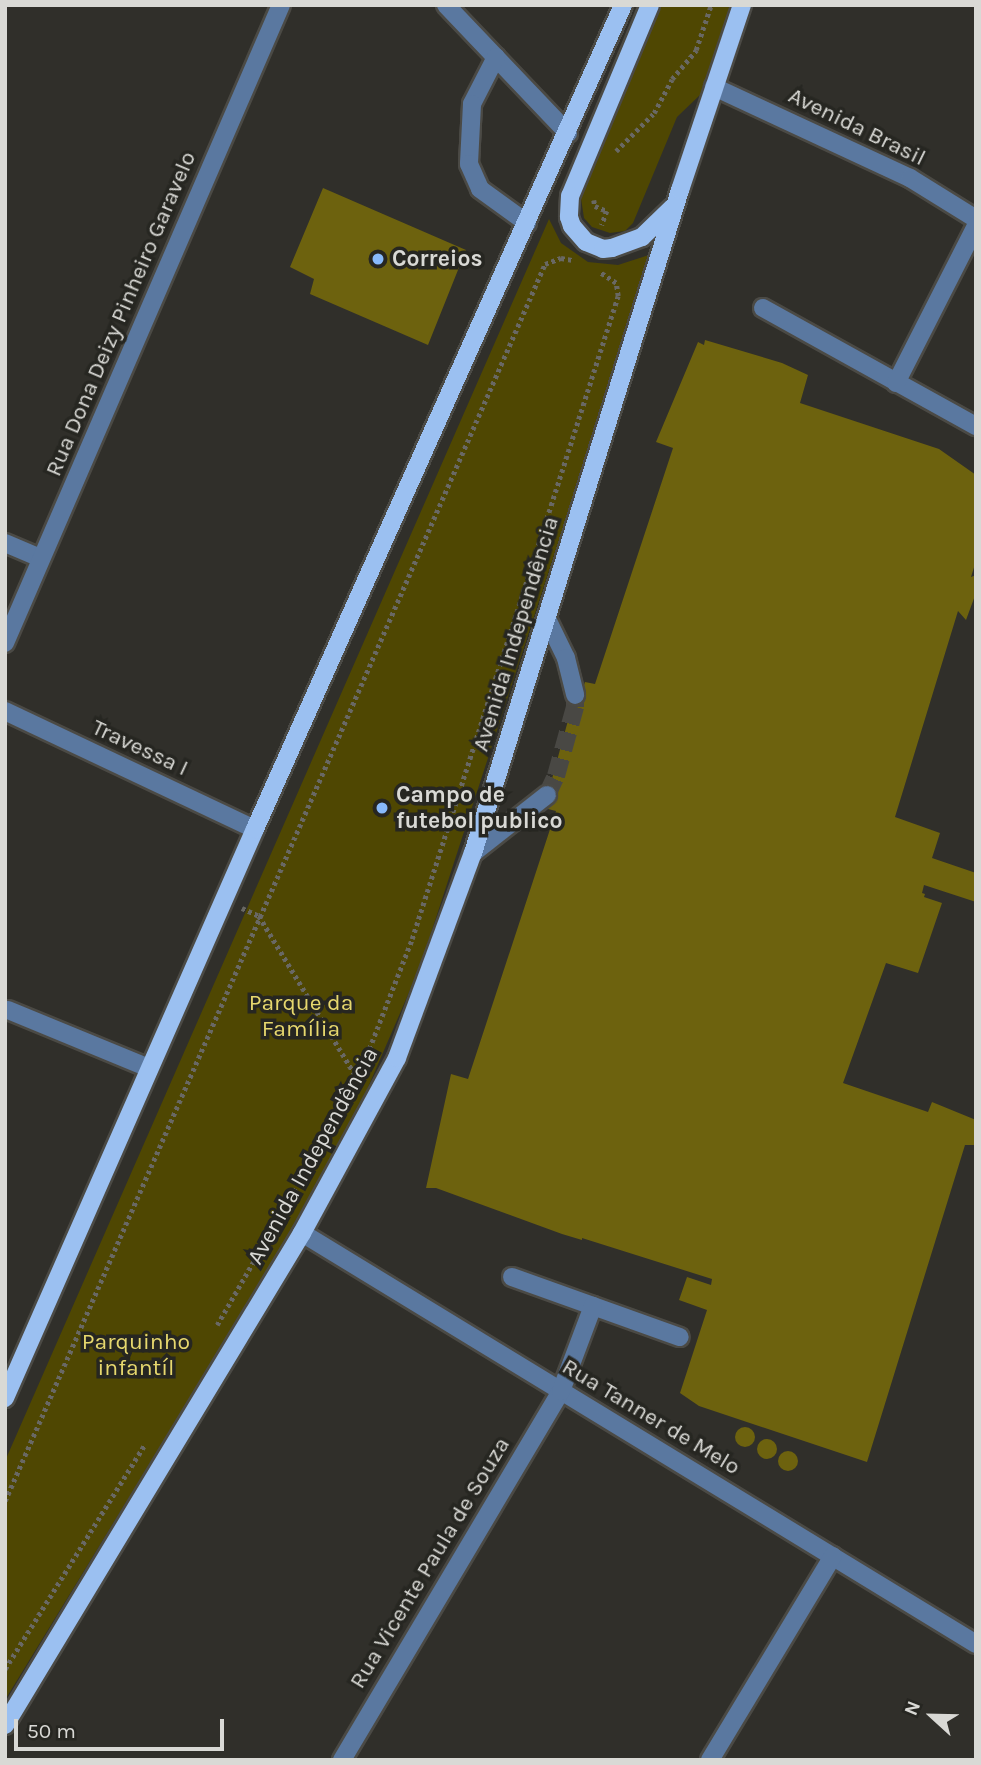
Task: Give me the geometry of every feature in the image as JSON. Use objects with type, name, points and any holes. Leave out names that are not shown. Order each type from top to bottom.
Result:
[{"type":"main road","points":[[5,1398],[255,829],[623,5]]},
{"type":"main road","points":[[650,5],[570,196],[572,226],[594,246],[620,247],[642,237],[664,219],[680,190]]},
{"type":"main road","name":"Avenida Independência","points":[[5,1725],[302,1233],[377,1100],[417,1008],[473,853],[680,190],[742,5]]},
{"type":"street","name":"Rua Dona Deizy Pinheiro Garavelo","points":[[5,643],[281,5]]},
{"type":"street","points":[[446,5],[568,133]]},
{"type":"street","points":[[496,57],[472,104],[469,164],[480,189],[527,223]]},
{"type":"street","name":"Avenida Brasil","points":[[714,87],[910,178],[976,219]]},
{"type":"street","points":[[896,383],[976,226]]},
{"type":"street","points":[[763,308],[976,426]]},
{"type":"street","points":[[5,543],[41,558]]},
{"type":"street","points":[[547,619],[566,658],[575,695]]},
{"type":"street","name":"Travessa I","points":[[5,711],[255,829]]},
{"type":"street","points":[[473,853],[547,795]]},
{"type":"street","points":[[8,1010],[149,1068]]},
{"type":"street","name":"Rua Tanner de Melo","points":[[302,1233],[976,1644]]},
{"type":"street","points":[[512,1276],[680,1337]]},
{"type":"street","name":"Rua Vicente Paula de Souza","points":[[342,1760],[561,1391],[593,1306]]},
{"type":"street","points":[[710,1760],[833,1556]]},
{"type":"path","points":[[609,161],[619,146],[654,113],[671,79],[696,50],[711,5]]},
{"type":"path","points":[[587,266],[607,211],[595,206],[598,190]]},
{"type":"path","points":[[5,1501],[545,264],[561,258],[587,266],[614,280],[618,286],[618,296],[412,939],[351,1090]]},
{"type":"path","points":[[224,899],[259,916],[357,1080],[377,1100]]},
{"type":"path","points":[[211,1335],[339,1112]]},
{"type":"path","points":[[5,1669],[148,1440]]},
{"type":"green space","points":[[660,5],[731,5],[701,94],[677,117],[633,223],[625,231],[610,233],[592,227],[584,218],[580,192]]},
{"type":"green space","name":"Parque da Família","points":[[549,219],[561,243],[588,262],[618,265],[652,254],[420,967],[353,1122],[291,1233],[5,1700],[5,1461]]},
{"type":"building","name":"Correios","points":[[323,188],[466,250],[428,345],[310,294],[314,279],[290,267]]},
{"type":"building","points":[[705,340],[782,363],[808,375],[800,403],[939,449],[976,475],[976,561],[971,577],[976,575],[976,593],[966,620],[958,611],[895,817],[940,833],[932,858],[976,873],[976,902],[924,885],[924,897],[942,903],[918,973],[886,963],[843,1083],[928,1112],[932,1102],[976,1120],[976,1145],[965,1145],[867,1462],[699,1406],[680,1393],[707,1310],[679,1300],[687,1277],[711,1285],[712,1279],[562,1234],[436,1188],[426,1188],[451,1074],[468,1079],[556,811],[544,808],[575,695],[580,697],[585,682],[595,684],[673,448],[656,442],[698,342],[704,345]]},
{"type":"building","points":[[745,1427],[752,1430],[755,1437],[752,1444],[745,1447],[738,1444],[735,1437],[738,1430]]},
{"type":"building","points":[[767,1439],[774,1442],[777,1449],[774,1456],[767,1459],[760,1456],[757,1449],[760,1442]]},
{"type":"building","points":[[788,1451],[795,1454],[798,1461],[795,1468],[788,1471],[781,1468],[778,1461],[781,1454]]},
{"type":"tunnel","points":[[547,795],[556,776],[575,707],[575,695]]},
{"type":"place","name":"Correios","points":[[378,259]]},
{"type":"place","name":"Campo de futebol publico","points":[[382,808]]},
{"type":"park label","name":"Parquinho infantíl","points":[[136,1355]]}]
